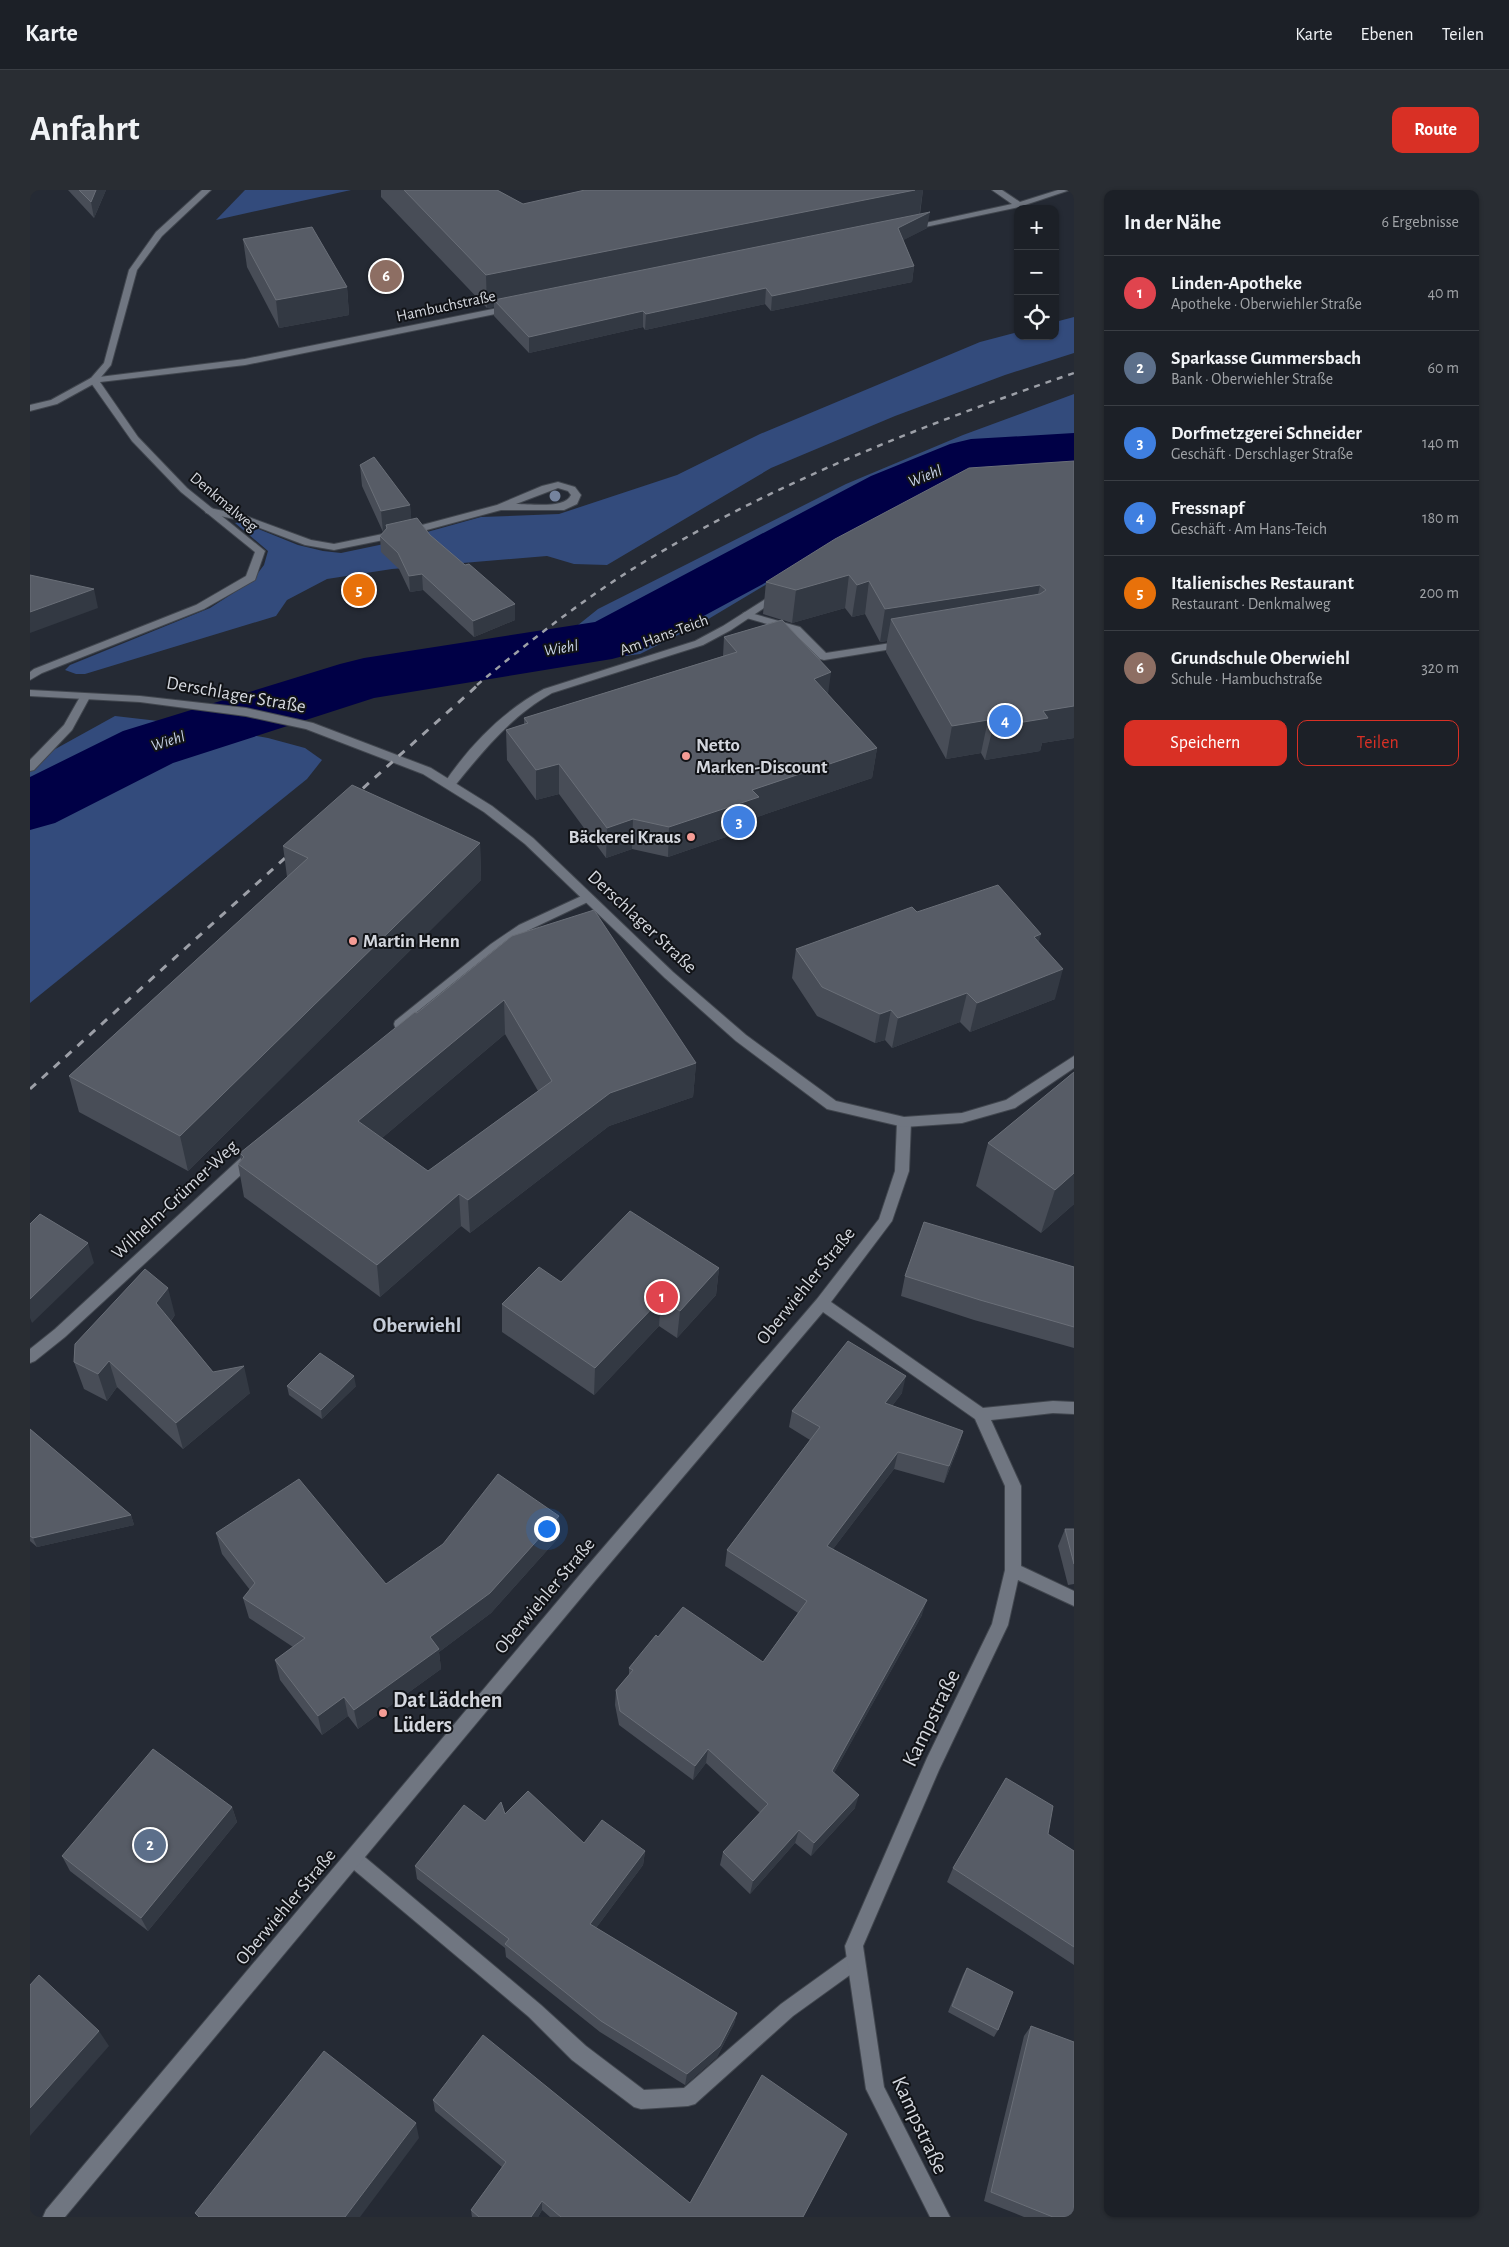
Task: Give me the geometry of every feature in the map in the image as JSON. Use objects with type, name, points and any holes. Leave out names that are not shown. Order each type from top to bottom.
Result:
[{"type":"street","points":[[30,408],[54,402],[94,380],[108,363],[133,270],[160,234],[208,190]]},
{"type":"street","points":[[996,190],[1019,205],[1066,190]]},
{"type":"street","points":[[903,228],[1014,206]]},
{"type":"street","name":"Hambuchstraße","points":[[94,380],[245,362],[525,305]]},
{"type":"street","name":"Denkmalweg","points":[[30,677],[38,670],[200,607],[251,578],[260,551],[184,490],[135,439],[94,380]]},
{"type":"street","points":[[210,511],[242,518],[308,543],[334,547],[408,532],[501,507],[544,488],[558,485],[572,489],[576,495],[573,502],[564,507],[501,507]]},
{"type":"street","name":"Am Hans-Teich","points":[[449,784],[502,721],[527,701],[548,691],[698,643],[727,628],[786,589]]},
{"type":"street","points":[[747,615],[796,629],[824,657],[919,642]]},
{"type":"street","name":"Derschlager Straße","points":[[30,693],[140,698],[246,712],[309,726],[427,771],[488,809],[529,842],[669,974],[734,1032],[801,1084],[832,1105],[904,1122]]},
{"type":"street","points":[[30,767],[68,727],[85,697]]},
{"type":"street","points":[[391,1032],[495,947],[523,928],[588,897]]},
{"type":"street","points":[[904,1122],[962,1118],[1010,1104],[1074,1061]]},
{"type":"street","name":"Oberwiehler Straße","points":[[54,2217],[596,1568],[822,1304],[885,1221],[902,1171],[904,1122]]},
{"type":"street","name":"Wilhelm-Grümer-Weg","points":[[30,1357],[60,1333],[259,1149]]},
{"type":"street","points":[[822,1304],[981,1415],[1053,1407],[1074,1408]]},
{"type":"street","name":"Kampstraße","points":[[940,2217],[875,2089],[854,1961],[854,1946],[933,1764],[1000,1625],[1013,1570],[1014,1486],[981,1415]]},
{"type":"street","points":[[1013,1570],[1074,1599]]},
{"type":"street","points":[[354,1859],[535,2011],[579,2053],[641,2100],[688,2097],[787,2010],[854,1961]]},
{"type":"shaded area","points":[[245,190],[351,190],[216,220]]},
{"type":"shaded area","points":[[1074,317],[1074,353],[1005,375],[895,416],[771,468],[607,565],[574,564],[547,556],[392,569],[327,579],[287,600],[276,616],[85,674],[76,674],[65,670],[70,665],[210,608],[252,581],[264,565],[268,551],[235,523],[241,522],[298,545],[341,553],[384,544],[481,517],[559,514],[677,475],[760,434],[980,342],[1014,333],[1014,340],[1059,340],[1059,321]]},
{"type":"shaded area","points":[[1074,394],[1074,467],[952,486],[904,502],[700,624],[640,654],[522,670],[598,609],[846,484],[963,435]]},
{"type":"shaded area","points":[[115,716],[193,725],[268,738],[305,748],[322,760],[307,779],[30,1003],[30,763]]},
{"type":"building","points":[[79,190],[96,190],[91,202]]},
{"type":"building","points":[[404,190],[497,190],[523,204],[585,190],[915,190],[486,275]]},
{"type":"building","points":[[930,212],[898,228],[914,266],[772,296],[766,288],[646,314],[643,311],[529,337],[494,300]]},
{"type":"building","points":[[312,227],[347,287],[276,300],[243,239]]},
{"type":"building","points":[[374,457],[410,505],[381,511],[360,465]]},
{"type":"building","points":[[1074,461],[1074,706],[1043,711],[1048,718],[993,727],[988,720],[952,726],[891,619],[1040,594],[1046,590],[1040,585],[885,609],[869,581],[857,585],[849,575],[796,590],[766,582],[835,539],[969,468]]},
{"type":"building","points":[[417,518],[430,535],[465,565],[469,564],[515,604],[473,621],[422,574],[409,576],[398,553],[380,536],[387,528],[386,525]]},
{"type":"building","points":[[30,575],[94,589],[30,612]]},
{"type":"building","name":"Netto Marken-Discount","points":[[782,620],[831,672],[814,679],[877,748],[752,790],[759,797],[669,827],[633,819],[607,828],[559,764],[536,770],[506,730],[528,723],[524,718],[737,652],[724,637]]},
{"type":"building","points":[[352,785],[480,843],[180,1136],[69,1076],[308,858],[283,846]]},
{"type":"building","points":[[998,885],[1041,934],[1034,937],[1063,969],[977,1003],[967,993],[898,1018],[891,1010],[880,1014],[822,987],[796,949],[912,907],[917,912]]},
{"type":"building","points":[[594,910],[696,1063],[610,1093],[468,1200],[459,1194],[377,1265],[238,1164],[244,1157],[240,1153],[512,936]],"holes":[[[504,1000],[552,1081],[428,1171],[358,1121]]]},
{"type":"building","points":[[1074,1072],[1074,1173],[1055,1190],[988,1143]]},
{"type":"building","points":[[630,1211],[719,1268],[680,1311],[661,1299],[595,1368],[502,1304],[539,1267],[561,1282]]},
{"type":"building","points":[[40,1214],[88,1243],[30,1299],[30,1224]]},
{"type":"building","points":[[924,1222],[1074,1267],[1074,1327],[905,1276]]},
{"type":"building","points":[[145,1269],[168,1288],[156,1303],[213,1372],[244,1366],[176,1423],[109,1361],[98,1374],[74,1362],[75,1344]]},
{"type":"building","points":[[848,1341],[906,1376],[885,1403],[963,1431],[949,1466],[898,1452],[827,1546],[927,1600],[832,1771],[859,1795],[814,1843],[799,1830],[753,1881],[723,1852],[768,1804],[708,1749],[695,1766],[620,1711],[616,1690],[633,1670],[629,1668],[656,1635],[658,1637],[683,1607],[763,1662],[807,1601],[727,1550],[820,1427],[792,1411]]},
{"type":"building","points":[[320,1353],[354,1376],[321,1410],[287,1386]]},
{"type":"building","points":[[30,1429],[131,1515],[33,1538],[30,1536]]},
{"type":"building","points":[[498,1474],[559,1516],[490,1593],[430,1637],[439,1649],[354,1710],[344,1697],[318,1716],[275,1660],[305,1638],[243,1598],[255,1583],[216,1533],[299,1479],[386,1584],[443,1544]]},
{"type":"building","points":[[1065,1529],[1074,1529],[1074,1564]]},
{"type":"building","points":[[153,1749],[232,1807],[141,1918],[62,1856]]},
{"type":"building","points":[[1006,1778],[1053,1806],[1048,1834],[1074,1851],[1074,1947],[953,1868]]},
{"type":"building","points":[[528,1791],[584,1843],[602,1820],[645,1851],[590,1924],[737,2013],[720,2046],[687,2074],[601,2021],[505,1944],[509,1939],[415,1866],[464,1805],[485,1821],[501,1802],[505,1814]]},
{"type":"building","points":[[967,1968],[1013,1992],[998,2030],[952,2006]]},
{"type":"building","points":[[39,1975],[99,2031],[30,2108],[30,1985]]},
{"type":"building","points":[[1031,2026],[1074,2042],[1074,2217],[1053,2217],[991,2192]]},
{"type":"building","points":[[483,2035],[690,2203],[762,2075],[847,2134],[803,2217],[561,2217],[542,2201],[531,2217],[479,2217],[471,2210],[506,2162],[433,2100]]},
{"type":"building","points":[[324,2051],[416,2123],[345,2217],[199,2217],[195,2213]]},
{"type":"waterway","name":"Wiehl","points":[[30,806],[148,747],[364,679],[612,639],[893,489],[971,457],[1074,451]]},
{"type":"railway","points":[[477,685],[519,650],[585,601],[631,570],[704,528],[807,477],[859,454],[912,432],[1074,373]]},
{"type":"railway","points":[[351,799],[479,684]]},
{"type":"railway","points":[[30,1089],[295,849]]},
{"type":"place","name":"Grundschule Oberwiehl","points":[[386,276]]},
{"type":"place","name":"Italienisches Restaurant","points":[[359,590]]},
{"type":"place","name":"Fressnapf","points":[[1005,721]]},
{"type":"place","name":"Netto Marken-Discount","points":[[686,756]]},
{"type":"place","name":"Dorfmetzgerei Schneider","points":[[739,822]]},
{"type":"place","name":"Bäckerei Kraus","points":[[691,837]]},
{"type":"place","name":"Martin Henn","points":[[353,941]]},
{"type":"place","name":"Linden-Apotheke","points":[[662,1297]]},
{"type":"place","name":"Dat Lädchen Lüders","points":[[383,1713]]},
{"type":"place","name":"Sparkasse Gummersbach","points":[[150,1845]]},
{"type":"district","name":"Oberwiehl","points":[[417,1325]]}]
